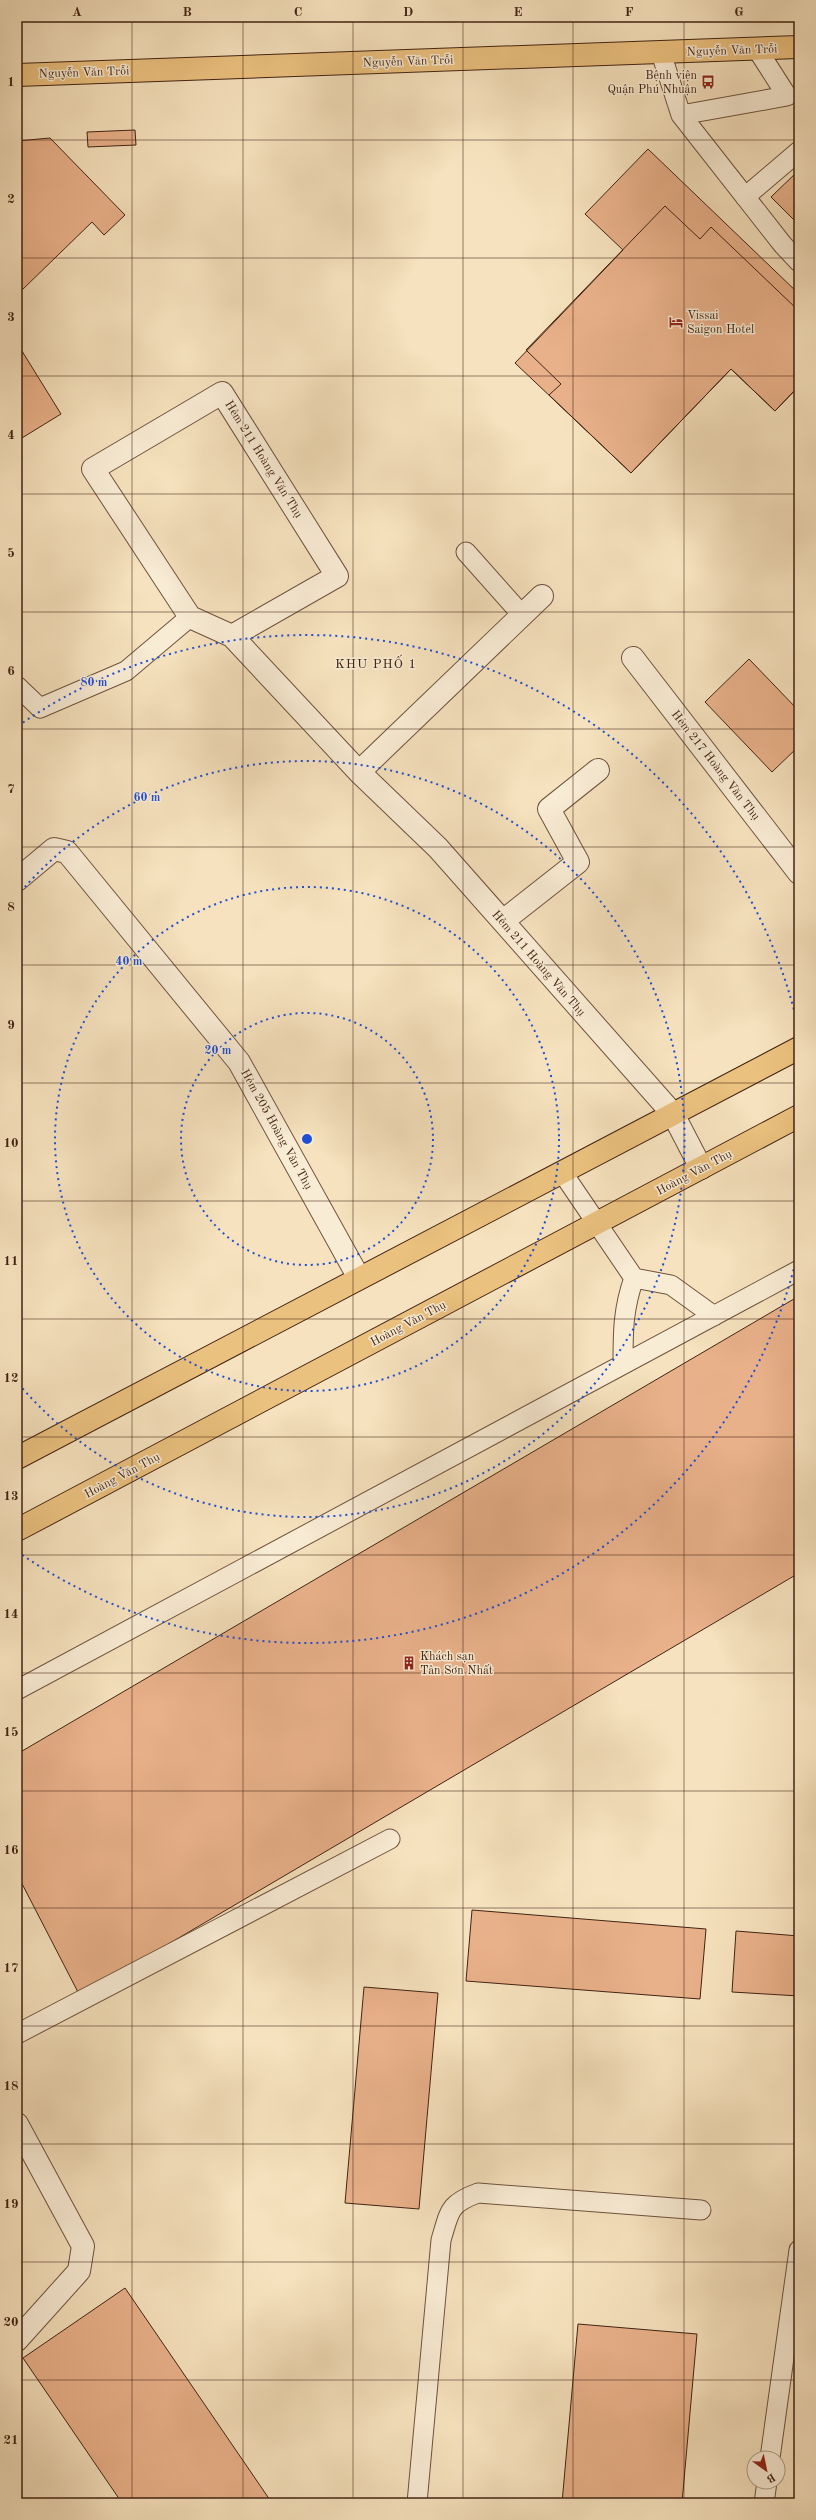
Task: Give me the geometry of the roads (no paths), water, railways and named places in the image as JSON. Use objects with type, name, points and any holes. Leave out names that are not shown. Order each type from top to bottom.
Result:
[{"type":"main road","name":"Nguyễn Văn Trỗi","points":[[17,75],[799,48]]},
{"type":"main road","points":[[17,1458],[799,1048]]},
{"type":"main road","name":"Hoàng Văn Thụ","points":[[17,1530],[799,1116]]},
{"type":"street","name":"Hẻm 211 Hoàng Văn Thụ","points":[[232,636],[337,576],[222,393],[94,468],[190,616],[232,636],[359,772],[438,848],[673,1114],[702,1168]]},
{"type":"street","points":[[359,772],[542,596]]},
{"type":"street","name":"Hẻm 217 Hoàng Văn Thụ","points":[[633,658],[799,873]]},
{"type":"street","points":[[503,921],[578,862],[549,809],[598,770]]},
{"type":"street","name":"Hẻm 205 Hoàng Văn Thụ","points":[[17,880],[54,849],[67,852],[239,1062],[359,1278]]},
{"type":"street","points":[[17,2124],[83,2246],[79,2271],[17,2340]]},
{"type":"lane","points":[[681,115],[793,101],[757,49]]},
{"type":"lane","points":[[660,53],[681,115],[745,197],[799,262]]},
{"type":"lane","points":[[745,197],[799,151]]},
{"type":"lane","points":[[466,552],[522,615]]},
{"type":"lane","points":[[20,695],[40,708],[126,671],[190,616]]},
{"type":"lane","points":[[562,1172],[634,1278],[671,1285],[714,1316]]},
{"type":"lane","points":[[17,1690],[799,1270]]},
{"type":"lane","points":[[623,1364],[622,1322],[634,1278]]},
{"type":"lane","points":[[17,2034],[390,1839]]},
{"type":"lane","points":[[417,2503],[441,2240],[449,2214],[460,2200],[478,2193],[700,2210]]},
{"type":"lane","points":[[771,2450],[799,2250]]},
{"type":"lane","points":[[764,2503],[766,2490]]},
{"type":"place","name":"Bệnh viện Quận Phú Nhuận","points":[[708,82]]},
{"type":"place","name":"Vissai Saigon Hotel","points":[[676,322]]},
{"type":"place","name":"Khách sạn Tân Sơn Nhất","points":[[409,1663]]},
{"type":"district","name":"KHU PHỐ 1","points":[[376,663]]}]
